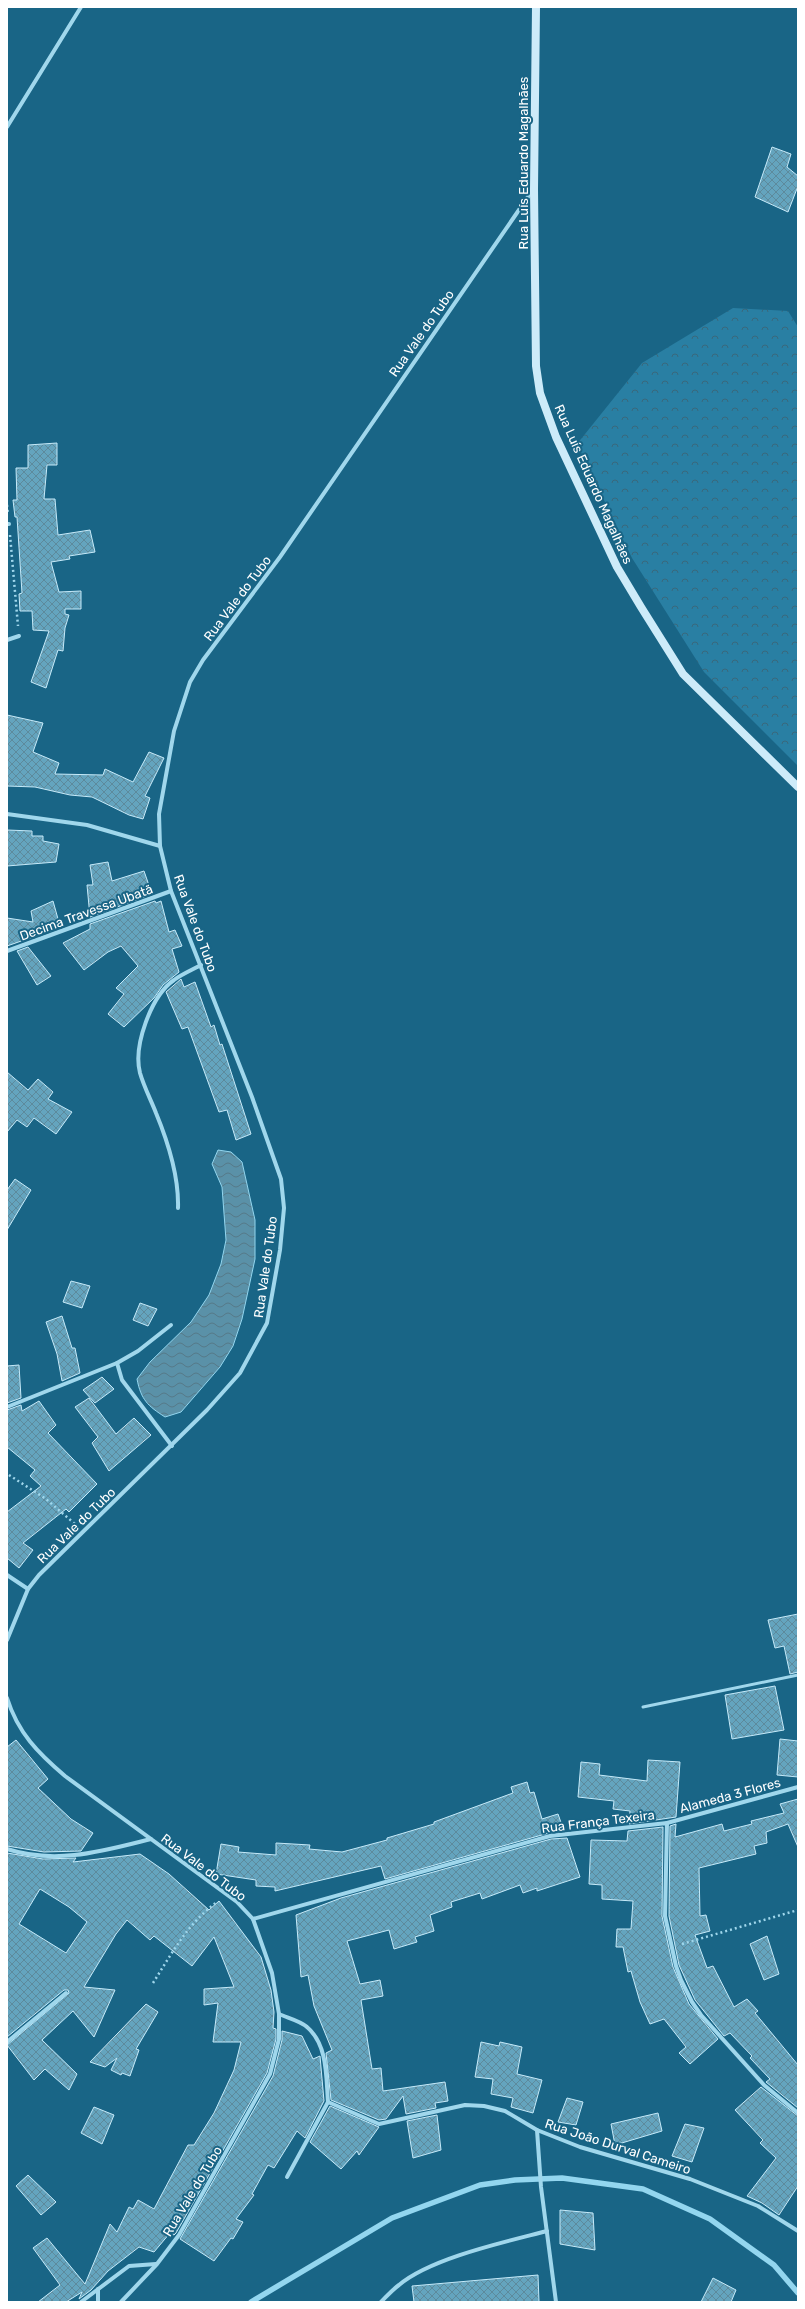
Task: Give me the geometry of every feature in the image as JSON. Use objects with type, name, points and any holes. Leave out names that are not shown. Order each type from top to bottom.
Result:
[{"type":"main road","name":"Rua Luís Eduardo Magalhães","points":[[536,7],[534,189],[536,366],[540,393],[556,437],[617,567],[683,674],[798,787]]},
{"type":"street","points":[[7,127],[81,7]]},
{"type":"street","name":"Rua Vale do Tubo","points":[[7,1640],[28,1588],[47,1565],[172,1446],[207,1410],[240,1372],[266,1328],[280,1250],[284,1208],[280,1179],[201,965],[171,891],[160,846],[158,829],[159,814],[173,738],[190,682],[203,660],[280,557],[534,189]]},
{"type":"street","points":[[7,640],[18,636]]},
{"type":"street","points":[[7,814],[87,825],[160,846]]},
{"type":"street","name":"Decima Travessa Ubatã","points":[[7,951],[171,891]]},
{"type":"street","points":[[178,1208],[178,1190],[173,1167],[158,1117],[140,1073],[138,1058],[150,1009],[173,980],[201,965]]},
{"type":"street","points":[[7,1407],[117,1363],[138,1351],[171,1325]]},
{"type":"street","points":[[117,1363],[122,1380],[172,1446]]},
{"type":"street","points":[[7,1575],[28,1588]]},
{"type":"street","name":"Rua Vale do Tubo","points":[[7,1698],[11,1709],[28,1741],[38,1753],[65,1776],[238,1902],[253,1919],[272,1973],[280,2014],[279,2039],[267,2084],[179,2235],[157,2264],[121,2302]]},
{"type":"street","name":"Alameda 3 Flores","points":[[667,1823],[798,1787]]},
{"type":"street","name":"Rua França Texeira","points":[[253,1919],[386,1883],[543,1837],[667,1823],[664,1892],[665,1916],[681,1980],[692,2002],[701,2015],[764,2085],[798,2113]]},
{"type":"street","points":[[7,1849],[55,1858],[74,1857],[151,1839]]},
{"type":"street","points":[[7,2042],[66,1993]]},
{"type":"street","points":[[280,2014],[306,2026],[316,2037],[324,2061],[328,2102],[287,2177]]},
{"type":"street","name":"Rua João Durval Cameiro","points":[[328,2102],[380,2124],[465,2105],[484,2106],[506,2111],[537,2130],[580,2146],[690,2179],[758,2206],[798,2231]]},
{"type":"street","points":[[537,2130],[541,2187],[556,2302]]},
{"type":"street","points":[[381,2302],[399,2284],[427,2268],[493,2245],[547,2231]]},
{"type":"street","points":[[81,2302],[129,2266],[157,2264]]},
{"type":"street","points":[[98,2289],[98,2302]]},
{"type":"lane","points":[[643,1707],[798,1676]]},
{"type":"path","points":[[7,505],[18,636]]},
{"type":"path","points":[[9,1476],[46,1499],[83,1531]]},
{"type":"path","points":[[153,1982],[184,1934],[202,1913],[227,1894]]},
{"type":"path","points":[[672,1947],[798,1910]]},
{"type":"green space","points":[[733,308],[788,311],[798,327],[798,766],[704,672],[632,558],[577,444],[642,363]]},
{"type":"water","points":[[218,1150],[231,1152],[242,1162],[255,1220],[255,1259],[242,1319],[233,1346],[220,1367],[181,1412],[165,1417],[146,1402],[137,1379],[150,1362],[191,1322],[209,1295],[221,1264],[226,1240],[222,1187],[212,1164]]},
{"type":"building","points":[[772,147],[791,154],[787,167],[798,176],[798,186],[788,212],[755,197]]},
{"type":"building","points":[[57,443],[57,465],[47,465],[44,499],[55,499],[58,535],[90,530],[95,552],[69,556],[70,559],[51,562],[59,592],[81,591],[81,609],[65,609],[65,614],[69,615],[65,628],[63,651],[58,650],[46,688],[31,682],[49,631],[33,630],[32,611],[20,611],[19,594],[22,593],[17,517],[15,517],[13,500],[17,500],[16,468],[28,468],[28,445]]},
{"type":"building","points":[[7,715],[43,723],[33,752],[59,763],[55,774],[103,775],[105,769],[133,782],[149,752],[164,758],[145,796],[150,798],[143,819],[129,815],[92,797],[70,795],[35,787],[7,786]]},
{"type":"building","points":[[7,830],[32,831],[32,836],[43,836],[43,841],[59,844],[56,862],[7,866]]},
{"type":"building","points":[[108,862],[112,881],[144,871],[152,894],[90,917],[87,885],[93,885],[90,865]]},
{"type":"building","points":[[53,901],[60,926],[64,926],[7,946],[7,918],[33,922],[31,911]]},
{"type":"building","points":[[155,901],[156,903],[161,901],[169,932],[175,930],[182,946],[172,949],[179,972],[163,985],[154,998],[124,1027],[108,1014],[124,994],[116,988],[138,966],[121,946],[108,952],[84,970],[63,943],[90,929],[90,924]]},
{"type":"building","points":[[28,947],[51,976],[37,985],[17,951]]},
{"type":"building","points":[[181,979],[184,987],[195,982],[211,1027],[214,1025],[220,1045],[222,1044],[251,1134],[236,1140],[227,1110],[219,1112],[188,1027],[182,1029],[166,992]]},
{"type":"building","points":[[7,1072],[28,1090],[38,1079],[53,1092],[48,1099],[72,1112],[56,1134],[34,1118],[27,1127],[17,1120],[7,1132]]},
{"type":"building","points":[[15,1179],[31,1190],[7,1230],[7,1190]]},
{"type":"building","points":[[71,1281],[90,1286],[82,1308],[63,1302]]},
{"type":"building","points":[[140,1303],[157,1309],[148,1326],[133,1320]]},
{"type":"building","points":[[62,1316],[72,1348],[75,1348],[80,1373],[62,1381],[57,1354],[46,1322]]},
{"type":"building","points":[[19,1365],[21,1398],[7,1403],[7,1366]]},
{"type":"building","points":[[102,1377],[114,1389],[95,1403],[83,1390]]},
{"type":"building","points":[[89,1398],[116,1434],[134,1418],[151,1435],[109,1471],[92,1443],[98,1437],[75,1407]]},
{"type":"building","points":[[39,1401],[56,1425],[48,1433],[97,1484],[69,1512],[66,1509],[23,1543],[33,1550],[19,1568],[7,1558],[7,1512],[41,1486],[30,1476],[35,1470],[7,1447],[7,1410],[21,1405],[22,1411]]},
{"type":"building","points":[[798,1614],[798,1672],[790,1674],[784,1646],[775,1648],[768,1620]]},
{"type":"building","points":[[775,1686],[784,1730],[732,1739],[725,1695]]},
{"type":"building","points":[[780,1739],[798,1741],[798,1777],[777,1775]]},
{"type":"building","points":[[16,1740],[48,1779],[38,1788],[71,1819],[93,1833],[81,1851],[44,1852],[7,1846],[7,1747]]},
{"type":"building","points":[[648,1760],[680,1762],[676,1817],[629,1824],[630,1811],[613,1809],[614,1801],[578,1797],[581,1762],[600,1764],[599,1775],[647,1781]]},
{"type":"building","points":[[527,1782],[530,1793],[534,1792],[542,1819],[558,1814],[564,1831],[549,1833],[385,1879],[381,1866],[275,1891],[275,1887],[256,1886],[256,1880],[216,1874],[221,1844],[239,1847],[238,1852],[276,1855],[276,1843],[310,1845],[309,1849],[342,1852],[387,1840],[387,1838],[434,1824],[434,1822],[513,1793],[511,1787]]},
{"type":"building","points":[[798,1799],[798,1847],[788,1824],[766,1832],[767,1843],[754,1846],[756,1854],[699,1868],[700,1916],[706,1915],[710,1931],[695,1935],[707,1968],[713,1966],[734,2007],[747,1999],[758,2011],[755,2013],[798,2065],[798,2108],[766,2082],[770,2079],[750,2058],[752,2056],[730,2033],[724,2036],[695,2000],[679,1965],[669,1916],[670,1826],[676,1824],[675,1837],[722,1824],[724,1831],[752,1824],[751,1821],[784,1813],[780,1804]]},
{"type":"building","points":[[663,1827],[662,1916],[673,1967],[689,2004],[718,2039],[690,2064],[679,2053],[686,2047],[664,2019],[650,2024],[640,2002],[631,1971],[628,1972],[623,1947],[616,1947],[617,1929],[631,1929],[633,1901],[602,1899],[602,1885],[589,1884],[591,1840],[627,1841],[628,1831]]},
{"type":"building","points":[[567,1838],[580,1877],[537,1891],[537,1888],[523,1893],[520,1885],[482,1899],[480,1893],[451,1902],[452,1907],[430,1915],[434,1931],[415,1937],[417,1942],[394,1949],[389,1930],[347,1941],[360,1984],[380,1980],[383,1996],[361,2000],[372,2069],[381,2068],[383,2091],[445,2082],[448,2101],[435,2103],[436,2108],[406,2114],[403,2096],[386,2119],[379,2120],[331,2100],[326,2053],[332,2050],[314,2006],[308,1975],[301,1977],[296,1915],[341,1898],[551,1839]]},
{"type":"building","points":[[7,1853],[43,1859],[76,1858],[73,1862],[140,1854],[169,1874],[209,1910],[219,1901],[261,1957],[271,1990],[274,2012],[273,2028],[276,2029],[276,2039],[267,2073],[176,2233],[174,2235],[170,2233],[154,2252],[139,2247],[108,2271],[91,2290],[79,2299],[82,2292],[66,2302],[38,2302],[60,2285],[33,2248],[47,2238],[85,2284],[110,2224],[117,2232],[129,2207],[133,2209],[138,2200],[154,2209],[188,2145],[194,2145],[214,2113],[234,2070],[241,2042],[213,2042],[218,2003],[204,2005],[204,1989],[234,1987],[214,1937],[192,1966],[154,1936],[150,1940],[127,1920],[116,1934],[84,1987],[115,1990],[94,2037],[73,2011],[42,2040],[77,2074],[69,2090],[45,2069],[34,2080],[7,2045],[69,1993],[68,1990],[64,1990],[7,2037]],"holes":[[[40,1889],[69,1907],[87,1922],[66,1953],[19,1924]]]},
{"type":"building","points":[[767,1936],[779,1974],[764,1980],[750,1944]]},
{"type":"building","points":[[146,2004],[158,2012],[136,2049],[139,2050],[130,2076],[122,2073],[121,2075],[111,2070],[117,2058],[105,2067],[90,2062]]},
{"type":"building","points":[[282,2031],[302,2036],[313,2059],[320,2056],[324,2101],[305,2138],[297,2131],[274,2168],[268,2165],[252,2194],[254,2195],[236,2219],[243,2222],[233,2239],[231,2238],[214,2261],[180,2239],[273,2076],[282,2040]]},
{"type":"building","points":[[481,2042],[499,2046],[500,2042],[522,2047],[517,2074],[542,2080],[533,2113],[511,2107],[513,2098],[491,2094],[493,2079],[475,2077]]},
{"type":"building","points":[[761,2087],[798,2116],[798,2186],[779,2215],[762,2203],[747,2196],[776,2158],[760,2143],[763,2140],[735,2110]]},
{"type":"building","points":[[567,2098],[583,2102],[576,2125],[558,2122]]},
{"type":"building","points":[[330,2106],[379,2127],[359,2155],[357,2151],[341,2169],[310,2142]]},
{"type":"building","points":[[94,2107],[114,2115],[102,2144],[81,2133]]},
{"type":"building","points":[[658,2113],[662,2131],[615,2145],[611,2124]]},
{"type":"building","points":[[437,2115],[441,2150],[413,2158],[407,2121]]},
{"type":"building","points":[[685,2124],[704,2128],[692,2162],[672,2156]]},
{"type":"building","points":[[28,2175],[56,2202],[41,2215],[16,2186]]},
{"type":"building","points":[[560,2210],[593,2213],[595,2250],[560,2244]]},
{"type":"building","points":[[538,2275],[539,2302],[414,2302],[412,2286]]},
{"type":"building","points":[[713,2278],[736,2290],[731,2302],[701,2302]]},
{"type":"waterway","points":[[251,2302],[392,2218],[480,2185],[515,2180],[562,2178],[643,2189],[710,2219],[774,2265],[798,2293]]}]
